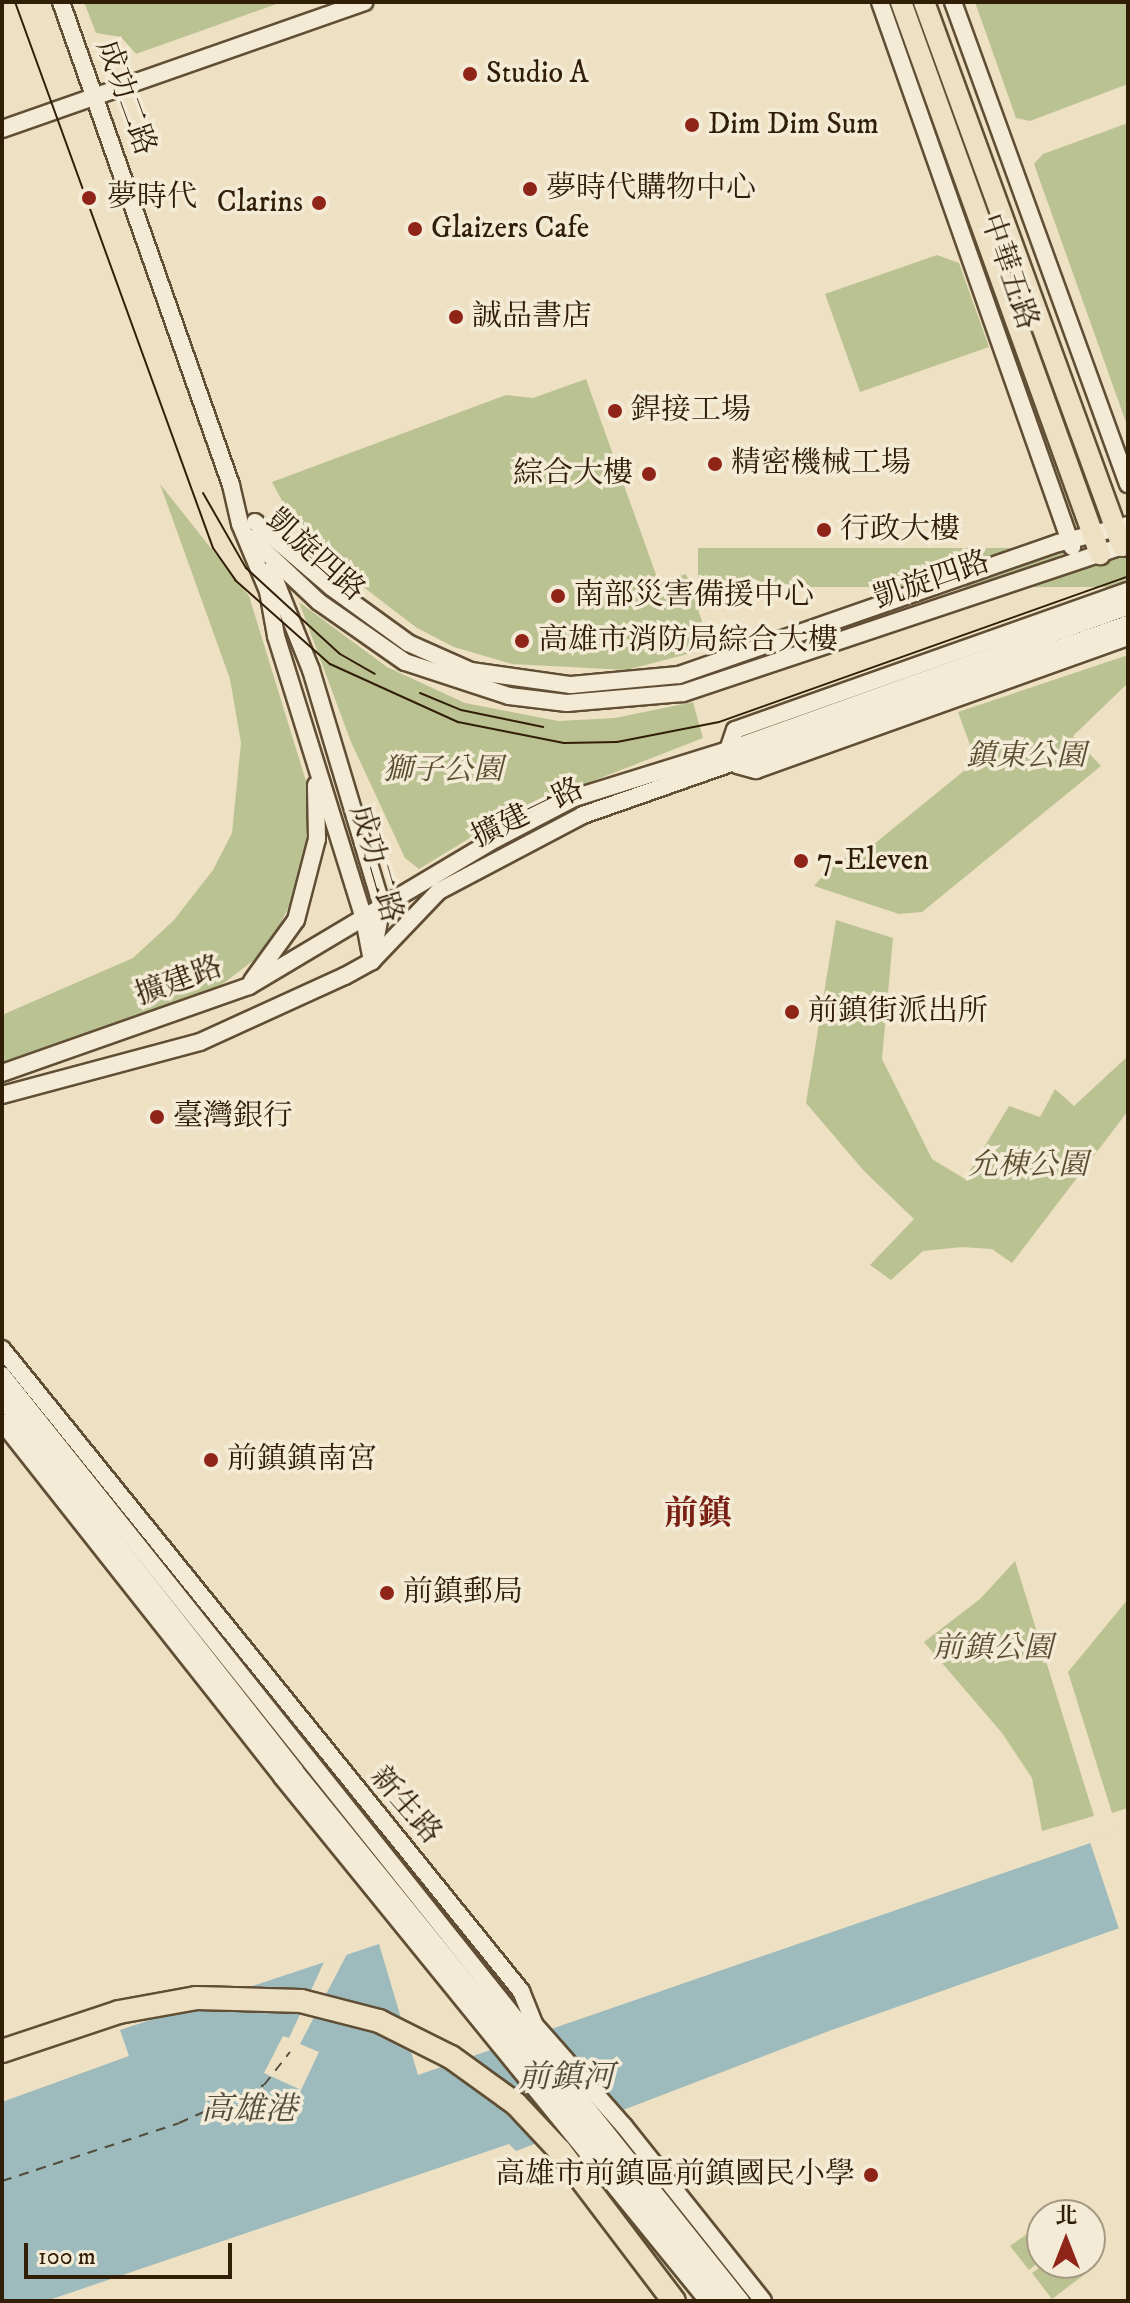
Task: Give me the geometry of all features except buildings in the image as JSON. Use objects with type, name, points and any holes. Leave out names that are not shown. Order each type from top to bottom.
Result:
[{"type":"highway","points":[[2,2051],[119,2012],[196,1998],[301,2001],[379,2021],[451,2057],[516,2104],[560,2151],[674,2301]]},
{"type":"highway","points":[[2,2062],[138,2017],[201,2008],[307,2011],[393,2037],[459,2072],[517,2119],[555,2160],[662,2301]]},
{"type":"main road","name":"中華五路","points":[[901,2],[1100,554]]},
{"type":"main road","name":"中華五路","points":[[924,2],[1123,536]]},
{"type":"street","name":"成功二路","points":[[61,2],[247,523],[268,591],[276,636],[364,919],[372,961]]},
{"type":"street","points":[[2,129],[96,99],[364,2]]},
{"type":"street","name":"中華五路","points":[[880,2],[1078,562]]},
{"type":"street","name":"中華五路","points":[[953,2],[1128,484]]},
{"type":"street","name":"凱旋四路","points":[[247,523],[408,643],[471,671],[571,685],[679,675],[1091,532],[1123,536]]},
{"type":"street","name":"凱旋四路","points":[[247,523],[266,557],[372,643],[405,662],[509,696],[567,703],[683,693],[1078,562],[1100,554],[1123,536]]},
{"type":"street","name":"成功二路","points":[[266,557],[311,670],[382,906],[372,961]]},
{"type":"street","points":[[728,750],[735,730],[1128,591]]},
{"type":"street","points":[[728,750],[1128,607]]},
{"type":"street","points":[[737,765],[1128,624]]},
{"type":"street","points":[[737,765],[756,770],[1128,637]]},
{"type":"street","name":"擴建一路","points":[[364,919],[574,798],[728,750]]},
{"type":"street","points":[[249,986],[296,920],[310,876],[318,808],[314,754]]},
{"type":"street","name":"擴建一路","points":[[372,961],[439,891],[503,854],[583,815],[737,765]]},
{"type":"street","name":"擴建路","points":[[2,1073],[249,986],[364,919]]},
{"type":"street","name":"擴建路","points":[[2,1095],[200,1042],[372,961]]},
{"type":"street","name":"新生路","points":[[2,1349],[521,1991],[514,2030]]},
{"type":"street","name":"新生路","points":[[2,1375],[514,2030],[708,2301]]},
{"type":"street","name":"新生路","points":[[2,1398],[514,2030],[585,2129],[725,2301]]},
{"type":"street","name":"新生路","points":[[2,1422],[514,2030],[616,2118],[763,2301]]},
{"type":"street","name":"新生路","points":[[585,2129],[741,2301]]},
{"type":"green space","points":[[84,2],[282,2],[136,54],[121,37],[96,33]]},
{"type":"green space","points":[[975,2],[1128,2],[1128,84],[1030,121],[1016,118]]},
{"type":"green space","points":[[1128,123],[1128,428],[1034,164],[1043,154]]},
{"type":"green space","points":[[937,255],[959,263],[989,347],[860,392],[825,294]]},
{"type":"green space","points":[[586,379],[659,583],[686,574],[711,648],[626,670],[512,664],[454,647],[417,628],[328,560],[299,532],[272,482],[506,395],[533,398]]},
{"type":"green space","points":[[160,484],[249,596],[309,791],[305,862],[295,895],[266,951],[216,989],[2,1063],[2,1015],[133,958],[174,920],[213,870],[232,833],[241,743],[230,679]]},
{"type":"green space","points":[[698,548],[1128,548],[1128,587],[698,587]]},
{"type":"green space","name":"獅子公園","points":[[299,602],[387,667],[465,703],[558,721],[615,718],[693,702],[703,738],[511,813],[419,869],[405,858],[351,742]]},
{"type":"green space","name":"鎮東公園","points":[[1128,655],[1128,683],[1073,736],[1101,766],[922,912],[899,914],[814,886],[838,858],[857,858],[976,761],[958,712]]},
{"type":"green space","name":"允棟公園","points":[[836,920],[893,938],[882,1059],[932,1159],[965,1179],[1009,1106],[1040,1117],[1055,1089],[1074,1106],[1128,1056],[1128,1111],[1012,1263],[992,1249],[962,1247],[923,1251],[891,1280],[870,1265],[914,1219],[864,1171],[806,1103]]},
{"type":"green space","name":"前鎮公園","points":[[1015,1561],[1094,1816],[1042,1831],[1032,1778],[1002,1733],[924,1642],[980,1599]]},
{"type":"green space","name":"前鎮公園","points":[[1128,1599],[1128,1808],[1112,1813],[1068,1672]]},
{"type":"green space","points":[[1026,2234],[1026,2266],[1010,2246]]},
{"type":"green space","points":[[1037,2279],[1078,2279],[1052,2299]]},
{"type":"water","points":[[1128,1830],[1128,1925],[829,2031],[516,2151],[509,2144],[46,2301],[2,2301],[2,2102],[129,2056],[120,2030],[379,1944],[418,2075]]},
{"type":"pier","points":[[1128,1826],[1128,1930],[1120,1932],[1089,1839]]},
{"type":"pier","points":[[347,1954],[300,2044],[319,2052],[301,2090],[264,2073],[283,2036],[289,2038],[324,1962]]},
{"type":"ferry route","points":[[2,2181],[179,2123],[264,2085],[290,2052]]},
{"type":"tram line","points":[[15,2],[213,548],[235,580],[330,664],[458,722],[564,743],[617,742],[719,722],[1128,576]]},
{"type":"tram line","points":[[203,493],[246,568],[340,654],[375,674]]},
{"type":"tram line","points":[[420,693],[461,710],[543,727]]},
{"type":"place","name":"Studio A","points":[[470,74]]},
{"type":"place","name":"Dim Dim Sum","points":[[692,125]]},
{"type":"place","name":"夢時代購物中心","points":[[530,189]]},
{"type":"place","name":"夢時代","points":[[89,198]]},
{"type":"place","name":"Clarins","points":[[319,203]]},
{"type":"place","name":"Glaizers Cafe","points":[[415,229]]},
{"type":"place","name":"誠品書店","points":[[456,317]]},
{"type":"place","name":"銲接工場","points":[[615,411]]},
{"type":"place","name":"精密機械工場","points":[[715,464]]},
{"type":"place","name":"綜合大樓","points":[[649,474]]},
{"type":"place","name":"行政大樓","points":[[824,530]]},
{"type":"place","name":"南部災害備援中心","points":[[558,596]]},
{"type":"place","name":"高雄市消防局綜合大樓","points":[[522,641]]},
{"type":"place","name":"7-Eleven","points":[[801,861]]},
{"type":"place","name":"前鎮街派出所","points":[[792,1012]]},
{"type":"place","name":"臺灣銀行","points":[[157,1117]]},
{"type":"place","name":"前鎮鎮南宮","points":[[211,1460]]},
{"type":"place","name":"前鎮郵局","points":[[387,1593]]},
{"type":"place","name":"高雄市前鎮區前鎮國民小學","points":[[871,2175]]},
{"type":"district","name":"前鎮","points":[[698,1515]]},
{"type":"water label","name":"前鎮河","points":[[566,2078]]},
{"type":"water label","name":"高雄港","points":[[249,2110]]}]
